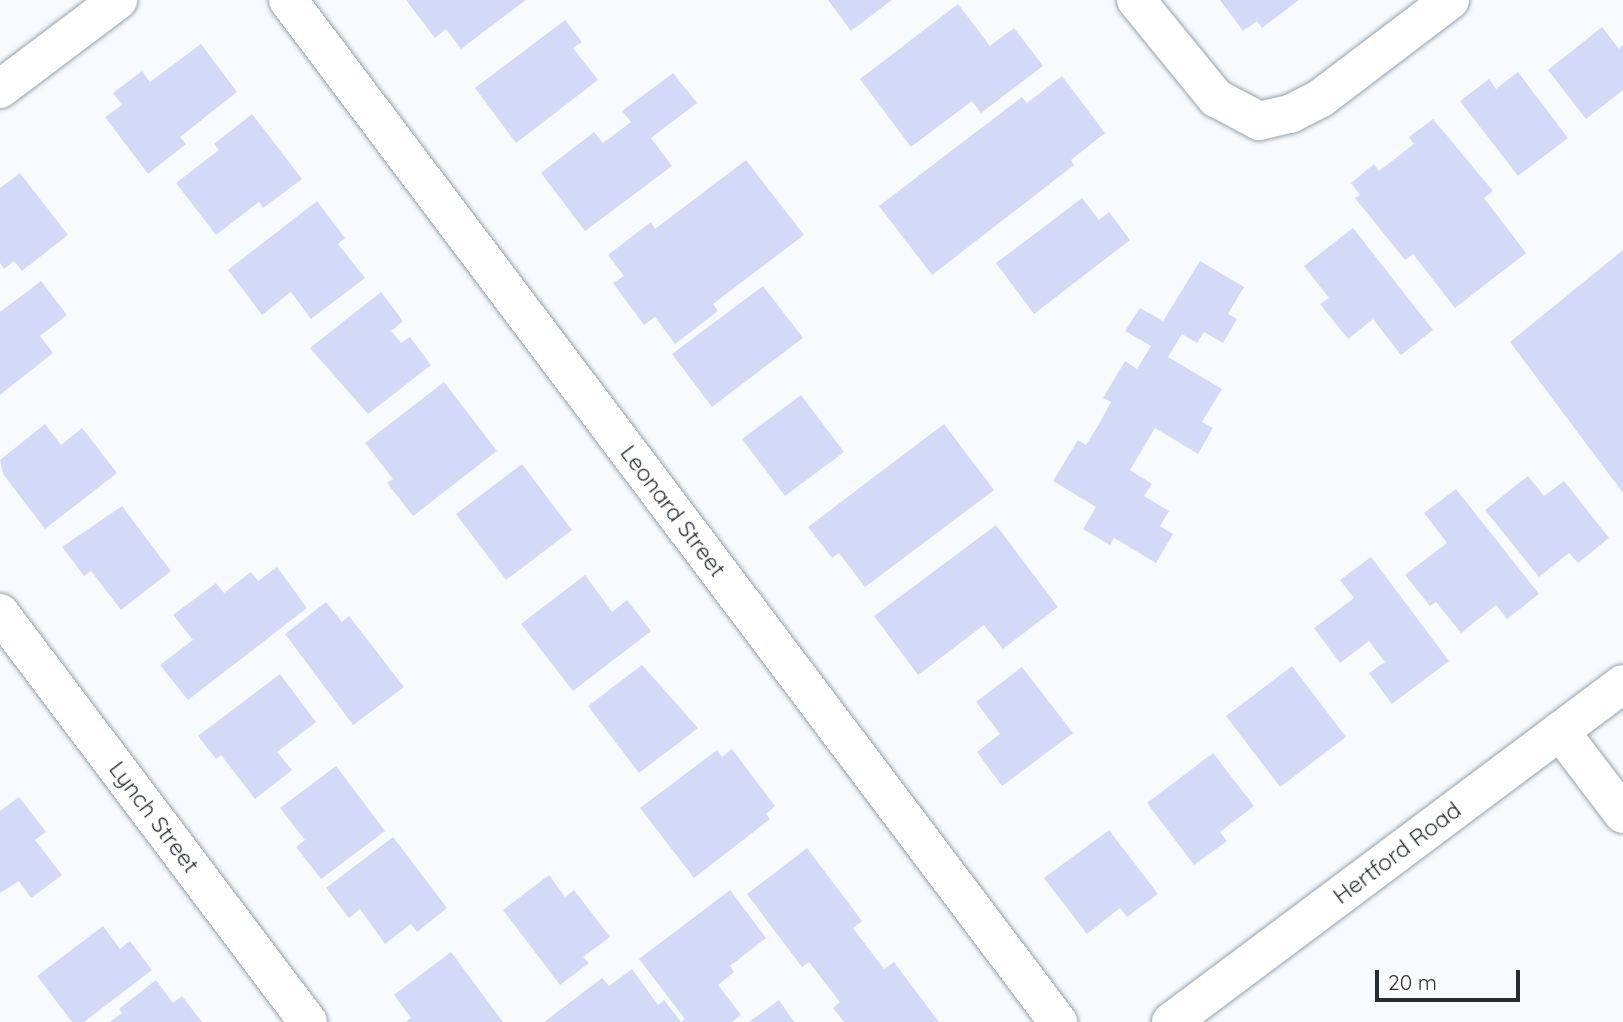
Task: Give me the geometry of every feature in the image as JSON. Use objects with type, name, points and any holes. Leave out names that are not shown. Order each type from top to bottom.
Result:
[{"type":"street","points":[[0,89],[118,0]]},
{"type":"street","name":"Leonard Street","points":[[288,0],[1058,1022]]},
{"type":"street","points":[[1136,0],[1216,98],[1259,121],[1290,114],[1321,98],[1450,0]]},
{"type":"street","name":"Lynch Street","points":[[0,613],[308,1022]]},
{"type":"street","name":"Hertford Road","points":[[1171,1022],[1623,684]]},
{"type":"street","points":[[1560,731],[1623,814]]},
{"type":"building","points":[[406,0],[526,0],[461,49],[446,29],[435,38]]},
{"type":"building","points":[[828,0],[892,0],[851,31]]},
{"type":"building","points":[[1220,0],[1299,0],[1262,28],[1257,21],[1243,31]]},
{"type":"building","points":[[958,4],[990,46],[1014,28],[1043,66],[981,113],[972,101],[911,147],[860,79]]},
{"type":"building","points":[[565,20],[582,42],[573,48],[598,80],[516,143],[475,88]]},
{"type":"building","points":[[1602,27],[1619,49],[1623,45],[1623,90],[1586,119],[1548,70]]},
{"type":"building","points":[[201,44],[237,92],[180,137],[186,144],[148,174],[105,117],[122,105],[113,93],[142,71],[150,82]]},
{"type":"building","points":[[1518,72],[1568,138],[1518,176],[1460,101],[1489,79],[1496,89]]},
{"type":"building","points":[[673,73],[697,103],[651,138],[672,166],[585,231],[541,173],[594,132],[603,143],[631,122],[622,111]]},
{"type":"building","points":[[1062,76],[1105,133],[1071,160],[1074,165],[932,275],[879,206],[1022,97],[1027,103]]},
{"type":"building","points":[[252,114],[302,179],[263,208],[259,202],[216,235],[176,183],[219,150],[214,144]]},
{"type":"building","points":[[1433,119],[1493,191],[1484,198],[1526,253],[1455,308],[1413,254],[1405,260],[1355,198],[1360,195],[1351,183],[1374,164],[1379,171],[1414,144],[1409,137]]},
{"type":"building","points":[[746,160],[804,235],[713,304],[718,311],[675,344],[655,317],[644,325],[613,283],[624,276],[608,255],[651,222],[655,229]]},
{"type":"building","points":[[20,173],[68,235],[22,271],[14,261],[4,269],[0,263],[0,188]]},
{"type":"building","points":[[1082,198],[1099,220],[1109,212],[1130,240],[1034,314],[996,263]]},
{"type":"building","points":[[317,201],[345,238],[338,244],[365,278],[311,319],[291,292],[262,315],[228,270]]},
{"type":"building","points":[[1353,228],[1433,330],[1401,355],[1373,319],[1348,339],[1320,304],[1329,298],[1304,266]]},
{"type":"building","points":[[1623,250],[1623,493],[1510,342]]},
{"type":"building","points":[[1200,261],[1244,287],[1228,314],[1237,319],[1223,343],[1204,332],[1197,343],[1182,334],[1168,357],[1222,389],[1202,422],[1213,428],[1198,454],[1155,428],[1130,470],[1152,484],[1144,496],[1169,511],[1160,526],[1173,534],[1156,563],[1114,538],[1110,545],[1083,529],[1096,507],[1053,481],[1078,440],[1086,445],[1099,424],[1111,402],[1103,398],[1125,361],[1137,369],[1151,346],[1125,331],[1140,308],[1163,321]]},
{"type":"building","points":[[41,281],[67,315],[40,336],[53,353],[0,395],[0,312]]},
{"type":"building","points":[[763,286],[803,338],[712,407],[672,354]]},
{"type":"building","points":[[381,292],[403,321],[391,331],[401,343],[410,337],[431,365],[368,414],[310,348]]},
{"type":"building","points":[[444,382],[497,451],[413,516],[387,483],[393,479],[365,443]]},
{"type":"building","points":[[801,395],[844,452],[785,496],[742,439]]},
{"type":"building","points":[[45,424],[61,445],[82,428],[117,473],[45,529],[3,474],[0,460]]},
{"type":"building","points":[[944,424],[994,490],[865,587],[839,553],[832,558],[808,527]]},
{"type":"building","points":[[522,464],[572,530],[506,580],[456,514]]},
{"type":"building","points":[[1528,476],[1544,496],[1564,481],[1609,538],[1578,563],[1569,553],[1539,577],[1485,510]]},
{"type":"building","points":[[1456,489],[1539,594],[1507,619],[1496,605],[1461,633],[1436,602],[1430,606],[1405,575],[1447,543],[1424,513]]},
{"type":"building","points":[[122,506],[171,571],[121,610],[91,571],[84,576],[62,547]]},
{"type":"building","points":[[996,525],[1058,607],[1003,649],[984,625],[918,675],[874,616]]},
{"type":"building","points":[[1371,557],[1449,661],[1392,704],[1369,673],[1385,662],[1369,641],[1340,663],[1314,628],[1354,598],[1340,580]]},
{"type":"building","points":[[277,567],[307,608],[188,700],[160,665],[193,640],[173,615],[216,583],[224,593],[251,572],[258,581]]},
{"type":"building","points":[[585,575],[612,612],[627,600],[651,631],[573,691],[521,624]]},
{"type":"building","points":[[326,602],[342,622],[349,616],[404,687],[353,725],[285,634]]},
{"type":"building","points":[[642,665],[698,728],[639,773],[588,706]]},
{"type":"building","points":[[1292,666],[1346,737],[1280,787],[1226,716]]},
{"type":"building","points":[[1022,667],[1073,733],[1002,786],[977,752],[1000,734],[976,702]]},
{"type":"building","points":[[280,674],[316,722],[277,752],[292,770],[255,799],[221,755],[216,759],[198,736]]},
{"type":"building","points":[[732,749],[775,806],[766,814],[770,819],[694,878],[640,808],[717,750],[722,757]]},
{"type":"building","points":[[1213,753],[1254,806],[1220,832],[1227,841],[1194,865],[1147,803]]},
{"type":"building","points":[[336,766],[385,831],[321,879],[296,847],[305,840],[280,808]]},
{"type":"building","points":[[19,797],[46,832],[35,840],[62,875],[31,898],[19,881],[0,893],[0,811]]},
{"type":"building","points":[[1109,830],[1158,894],[1127,917],[1120,908],[1087,934],[1044,878]]},
{"type":"building","points":[[393,837],[447,908],[417,932],[411,924],[385,944],[360,909],[349,918],[326,888]]},
{"type":"building","points":[[807,848],[862,921],[853,928],[884,969],[894,962],[939,1022],[844,1022],[833,1008],[840,1002],[809,962],[802,967],[747,894]]},
{"type":"building","points":[[549,875],[565,897],[574,890],[610,937],[583,957],[589,963],[560,985],[503,910]]},
{"type":"building","points":[[730,890],[766,938],[730,966],[734,972],[718,985],[741,1015],[732,1022],[681,1022],[685,1019],[639,959]]},
{"type":"building","points":[[103,926],[120,949],[130,941],[152,970],[84,1022],[72,1022],[37,976]]},
{"type":"building","points":[[451,952],[503,1022],[406,1022],[411,1018],[394,995]]},
{"type":"building","points":[[632,969],[658,1005],[664,1000],[681,1022],[544,1022],[602,978],[609,986]]},
{"type":"building","points":[[156,980],[173,1003],[182,996],[202,1022],[110,1022],[122,1013],[119,1009]]},
{"type":"building","points":[[779,1000],[794,1022],[749,1022]]}]
